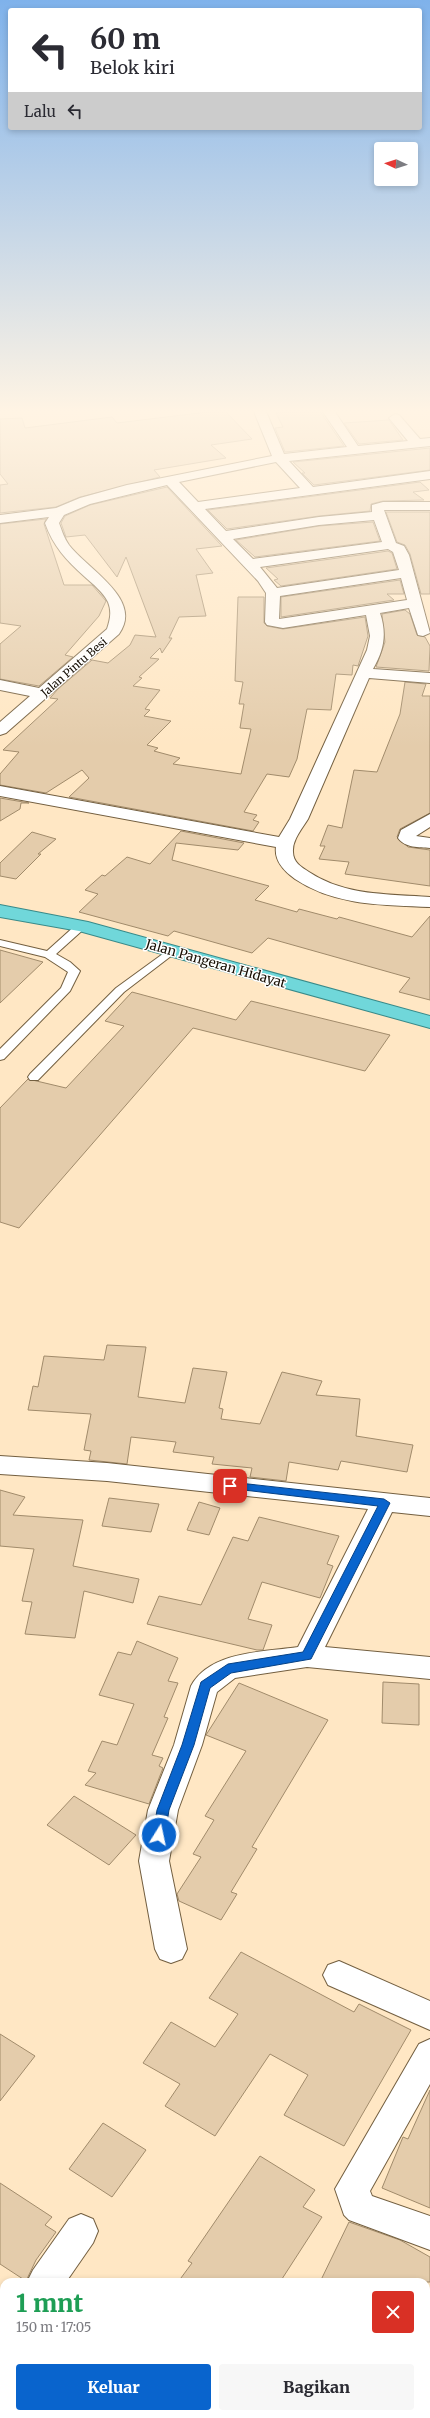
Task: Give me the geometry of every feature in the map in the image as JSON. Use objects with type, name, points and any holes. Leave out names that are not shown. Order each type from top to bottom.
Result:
[{"type":"highway","name":"Jalan Pangeran Hidayat","points":[[0,912],[81,926],[430,1022]]},
{"type":"street","name":"Jalan Pintu Besi","points":[[0,730],[114,631],[118,613],[114,599],[62,548],[54,535],[52,524],[53,522]]},
{"type":"street","points":[[211,522],[250,564],[273,593],[272,622],[276,624],[416,603]]},
{"type":"street","points":[[224,536],[314,522]]},
{"type":"street","points":[[382,522],[390,545]]},
{"type":"street","points":[[250,564],[390,545],[399,549],[416,603],[423,632]]},
{"type":"street","points":[[273,593],[407,573]]},
{"type":"street","points":[[372,610],[377,624],[376,652],[363,673],[298,819],[285,843],[284,852],[288,864],[309,882],[334,892],[366,898],[430,902]]},
{"type":"street","points":[[363,673],[430,678]]},
{"type":"street","points":[[0,685],[43,694]]},
{"type":"street","points":[[0,791],[285,843]]},
{"type":"street","points":[[430,819],[407,834],[407,838],[410,841],[430,843]]},
{"type":"street","points":[[0,1465],[107,1472],[430,1507]]},
{"type":"street","points":[[307,1656],[384,1503]]},
{"type":"street","points":[[171,1949],[154,1861],[163,1810],[188,1745],[205,1686],[228,1669],[307,1656],[430,1668]]},
{"type":"street","points":[[339,1975],[430,2016]]},
{"type":"street","points":[[430,2054],[352,2189],[353,2197],[361,2208],[430,2233]]},
{"type":"street","points":[[48,2278],[81,2231]]},
{"type":"lane","points":[[49,954],[81,926]]},
{"type":"lane","points":[[0,943],[49,954],[65,961],[74,971],[66,989],[0,1056]]},
{"type":"lane","points":[[34,1077],[120,990],[171,951]]},
{"type":"building","points":[[20,522],[45,522],[44,524],[64,585],[92,585],[106,601],[99,616],[65,655],[73,657],[39,686],[0,679],[0,644],[21,626],[0,623],[0,524]]},
{"type":"building","points":[[199,522],[222,546],[196,549],[213,573],[196,575],[206,616],[179,617],[169,638],[172,638],[162,653],[160,648],[150,658],[159,659],[139,677],[142,678],[133,686],[160,690],[145,709],[150,710],[144,716],[171,721],[147,745],[158,748],[154,751],[180,758],[173,764],[241,774],[251,729],[240,728],[244,704],[239,704],[243,682],[235,681],[238,597],[264,597],[264,623],[267,626],[283,629],[365,617],[368,636],[358,666],[353,665],[352,675],[336,674],[331,710],[307,709],[297,759],[289,777],[267,774],[244,812],[257,815],[253,820],[259,822],[253,831],[69,797],[89,778],[82,770],[46,793],[0,785],[0,774],[19,752],[3,750],[58,699],[50,698],[58,689],[92,660],[108,663],[130,645],[135,635],[156,637],[126,557],[117,577],[85,535],[66,537],[61,523]]},
{"type":"building","points":[[220,522],[278,522],[227,529]]},
{"type":"building","points":[[373,522],[380,541],[255,557],[236,540],[319,526]]},
{"type":"building","points":[[390,522],[430,522],[430,594],[421,594],[410,554],[405,545],[397,542]]},
{"type":"building","points":[[388,551],[392,553],[397,569],[281,586],[274,580],[278,579],[266,568]]},
{"type":"building","points":[[400,580],[404,594],[387,594],[394,600],[281,617],[281,597]]},
{"type":"building","points":[[405,610],[410,614],[417,635],[425,637],[430,646],[429,671],[376,667],[385,642],[382,614]]},
{"type":"building","points":[[405,682],[426,684],[422,696],[430,696],[430,813],[400,829],[397,837],[408,847],[430,850],[430,886],[345,874],[349,862],[319,859],[325,846],[320,846],[328,825],[342,828],[354,770],[377,772],[400,714]]},
{"type":"building","points":[[0,798],[29,803],[21,803],[20,809],[0,821]]},
{"type":"building","points":[[181,831],[244,843],[238,850],[176,843],[172,860],[269,886],[255,900],[297,912],[299,909],[337,919],[339,917],[412,937],[430,916],[430,1000],[399,992],[410,978],[268,938],[252,953],[174,931],[168,936],[79,912],[98,894],[85,890],[102,875],[105,876],[127,857],[150,864]]},
{"type":"building","points":[[32,832],[56,839],[38,854],[41,854],[16,879],[0,876],[0,863]]},
{"type":"building","points":[[0,950],[43,962],[0,1003]]},
{"type":"building","points":[[132,992],[236,1020],[251,1001],[390,1035],[365,1071],[193,1028],[19,1228],[0,1222],[0,1108],[28,1079],[66,1088],[124,1026],[105,1021]]},
{"type":"building","points":[[107,1345],[146,1347],[138,1397],[185,1403],[193,1368],[227,1372],[219,1408],[223,1409],[221,1419],[260,1424],[282,1372],[322,1381],[316,1395],[360,1399],[356,1436],[413,1445],[407,1472],[341,1461],[338,1470],[289,1462],[286,1481],[250,1477],[252,1468],[212,1464],[214,1457],[173,1452],[176,1442],[131,1437],[127,1464],[89,1460],[91,1451],[84,1450],[91,1414],[28,1410],[33,1386],[38,1387],[44,1356],[104,1360]]},
{"type":"building","points":[[0,1490],[25,1497],[13,1515],[83,1520],[73,1566],[139,1579],[133,1603],[84,1591],[75,1638],[25,1634],[32,1602],[22,1601],[34,1549],[0,1546]]},
{"type":"building","points":[[109,1498],[159,1504],[151,1532],[102,1526]]},
{"type":"building","points":[[199,1502],[220,1508],[209,1535],[187,1530]]},
{"type":"building","points":[[259,1517],[339,1536],[327,1564],[333,1566],[320,1598],[262,1582],[248,1619],[272,1625],[263,1650],[257,1650],[147,1624],[159,1596],[201,1605],[233,1537],[248,1541]]},
{"type":"building","points":[[137,1641],[178,1658],[168,1681],[178,1683],[164,1717],[168,1718],[152,1755],[163,1758],[159,1766],[163,1768],[149,1804],[85,1785],[96,1773],[88,1771],[102,1741],[117,1745],[134,1704],[99,1695],[118,1652],[131,1655]]},
{"type":"building","points":[[383,1682],[419,1684],[419,1725],[382,1723]]},
{"type":"building","points":[[239,1683],[328,1720],[252,1847],[257,1849],[231,1892],[237,1894],[221,1920],[179,1901],[177,1894],[201,1857],[193,1854],[214,1820],[205,1816],[246,1751],[206,1735]]},
{"type":"building","points":[[74,1796],[136,1835],[109,1865],[47,1825]]},
{"type":"building","points":[[241,1952],[354,2012],[359,2004],[411,2030],[344,2146],[284,2115],[308,2075],[270,2054],[215,2136],[165,2106],[180,2084],[143,2063],[171,2022],[215,2047],[238,2014],[209,1998]]},
{"type":"building","points":[[0,2034],[35,2056],[0,2101]]},
{"type":"building","points":[[430,2090],[430,2208],[382,2188],[403,2137],[408,2139]]},
{"type":"building","points":[[103,2123],[146,2150],[112,2197],[69,2169]]},
{"type":"building","points":[[260,2156],[315,2190],[303,2207],[322,2217],[283,2278],[181,2278],[192,2263],[188,2261]]},
{"type":"building","points":[[0,2183],[52,2217],[45,2225],[56,2232],[36,2260],[27,2278],[21,2278],[0,2264]]},
{"type":"building","points":[[349,2222],[400,2240],[430,2257],[430,2278],[322,2278]]},
{"type":"route","points":[[159,1835],[163,1810],[188,1745],[205,1686],[228,1669],[307,1656],[384,1503],[230,1486]]}]
